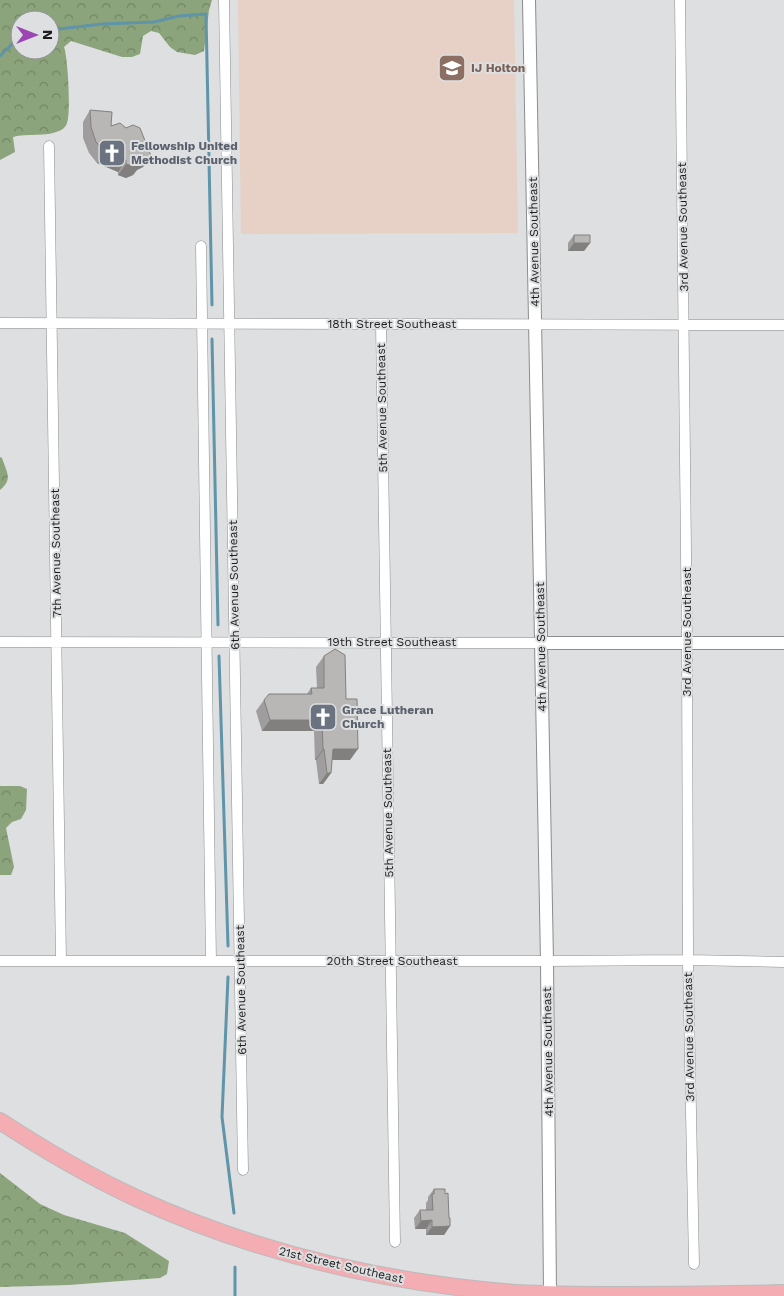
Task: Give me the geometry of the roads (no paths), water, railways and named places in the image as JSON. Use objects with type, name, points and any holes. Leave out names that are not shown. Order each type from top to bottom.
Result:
[{"type":"main road","name":"21st Street Southeast","points":[[0,1121],[63,1160],[136,1198],[214,1230],[272,1249],[343,1268],[403,1280],[489,1291],[550,1294],[711,1295],[784,1293]]},
{"type":"main road","name":"21st Street Southeast","points":[[711,1295],[724,1296]]},
{"type":"street","name":"6th Avenue Southeast","points":[[224,0],[243,1170]]},
{"type":"street","name":"4th Avenue Southeast","points":[[529,0],[547,961],[550,1294]]},
{"type":"street","name":"3rd Avenue Southeast","points":[[680,0],[687,643],[688,960],[694,1264]]},
{"type":"street","name":"7th Avenue Southeast","points":[[49,146],[61,961]]},
{"type":"street","points":[[201,246],[211,961]]},
{"type":"street","name":"18th Street Southeast","points":[[0,323],[784,325]]},
{"type":"street","name":"5th Avenue Southeast","points":[[380,324],[395,1242]]},
{"type":"street","name":"19th Street Southeast","points":[[0,642],[784,643]]},
{"type":"street","name":"20th Street Southeast","points":[[0,961],[688,960],[784,962]]},
{"type":"waterway","points":[[60,29],[102,24],[154,22],[179,16],[206,14],[212,305]]},
{"type":"waterway","points":[[0,56],[10,46]]},
{"type":"waterway","points":[[212,339],[218,625]]},
{"type":"waterway","points":[[219,656],[228,946]]},
{"type":"waterway","points":[[228,977],[222,1117],[234,1213]]},
{"type":"waterway","points":[[235,1267],[235,1296]]},
{"type":"place","name":"IJ Holton","points":[[452,68]]},
{"type":"place","name":"Fellowship United Methodist Church","points":[[112,153]]},
{"type":"place","name":"Grace Lutheran Church","points":[[323,717]]}]
